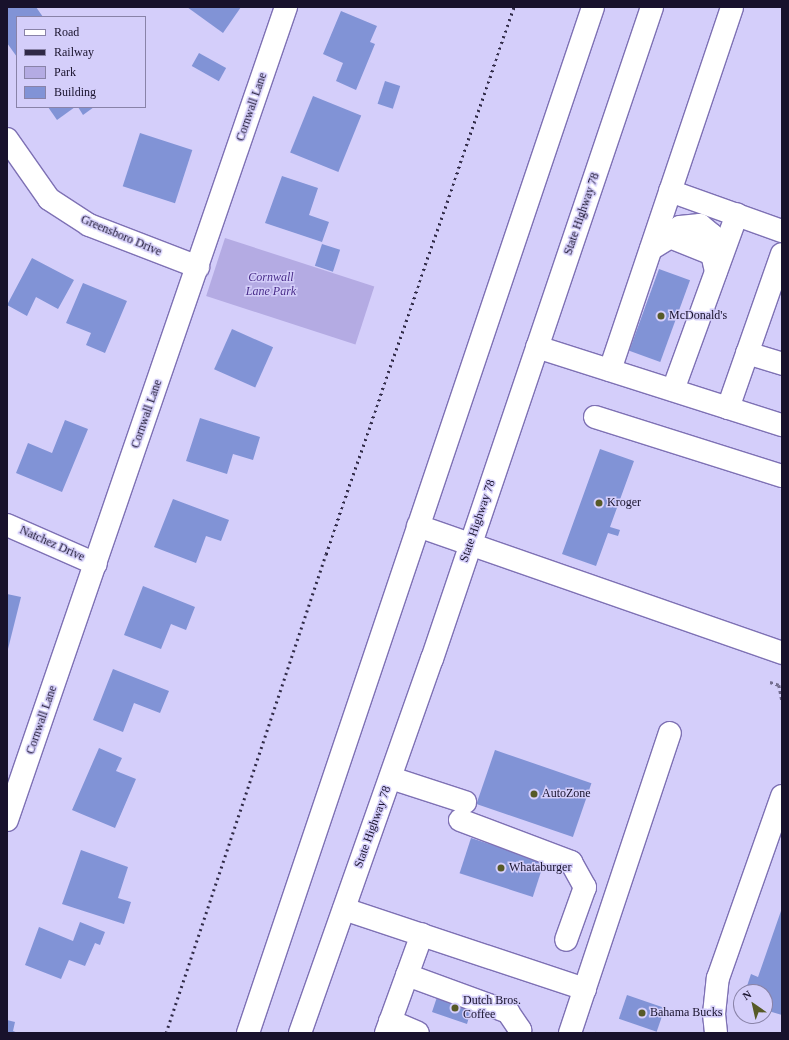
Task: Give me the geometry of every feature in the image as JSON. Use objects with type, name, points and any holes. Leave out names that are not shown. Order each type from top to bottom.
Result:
[{"type":"main road","name":"Cornwall Lane","points":[[7,820],[286,7]]},
{"type":"main road","points":[[248,1033],[594,7]]},
{"type":"main road","name":"State Highway 78","points":[[300,1033],[471,543],[652,7]]},
{"type":"main road","points":[[610,370],[732,7]]},
{"type":"main road","name":"Greensboro Drive","points":[[7,139],[49,199],[89,225],[198,267]]},
{"type":"main road","points":[[670,191],[782,231]]},
{"type":"main road","points":[[673,390],[714,263],[737,214]]},
{"type":"main road","points":[[651,249],[670,237],[714,263]]},
{"type":"main road","points":[[728,408],[747,353],[774,302],[782,254]]},
{"type":"main road","points":[[537,347],[782,425]]},
{"type":"main road","points":[[747,353],[782,364]]},
{"type":"main road","points":[[595,417],[782,476]]},
{"type":"main road","name":"Natchez Drive","points":[[7,525],[96,564]]},
{"type":"main road","points":[[418,526],[471,543],[542,572],[782,653]]},
{"type":"main road","points":[[570,1033],[670,733]]},
{"type":"main road","points":[[390,778],[571,862],[585,887],[566,940]]},
{"type":"main road","points":[[716,1033],[714,1014],[718,978],[782,796]]},
{"type":"main road","points":[[344,909],[585,989]]},
{"type":"main road","points":[[418,1033],[388,1027],[422,934]]},
{"type":"main road","points":[[407,975],[508,1012],[520,1030],[519,1033]]},
{"type":"path","points":[[770,682],[780,685],[782,701]]},
{"type":"green space","name":"Cornwall Lane Park","points":[[225,238],[374,287],[355,345],[206,296]]},
{"type":"building","points":[[7,7],[36,7],[42,16],[16,16],[16,56],[7,43]]},
{"type":"building","points":[[187,7],[241,7],[223,33]]},
{"type":"building","points":[[341,11],[377,26],[370,42],[375,44],[356,90],[336,81],[343,63],[323,54]]},
{"type":"building","points":[[199,53],[226,68],[219,81],[192,66]]},
{"type":"building","points":[[385,81],[400,86],[393,109],[378,104]]},
{"type":"building","points":[[313,96],[361,115],[338,172],[290,153]]},
{"type":"building","points":[[49,108],[74,108],[57,120]]},
{"type":"building","points":[[79,108],[93,108],[83,115]]},
{"type":"building","points":[[140,133],[192,150],[175,203],[123,186]]},
{"type":"building","points":[[282,176],[318,188],[309,215],[329,222],[322,242],[265,223]]},
{"type":"building","points":[[322,244],[340,250],[333,272],[315,266]]},
{"type":"building","points":[[32,258],[74,280],[58,309],[36,297],[27,316],[7,305]]},
{"type":"building","name":"McDonald's","points":[[659,269],[690,280],[660,362],[629,351]]},
{"type":"building","points":[[83,283],[127,301],[105,353],[86,345],[91,333],[66,323]]},
{"type":"building","points":[[232,329],[273,347],[255,387],[214,369]]},
{"type":"building","points":[[200,418],[260,437],[253,460],[233,454],[227,474],[186,461]]},
{"type":"building","points":[[65,420],[88,429],[62,492],[16,473],[28,443],[52,453]]},
{"type":"building","name":"Kroger","points":[[600,449],[634,461],[610,527],[620,530],[618,536],[608,533],[596,566],[562,554]]},
{"type":"building","points":[[173,499],[229,520],[221,541],[206,536],[196,563],[154,547]]},
{"type":"building","points":[[143,586],[195,607],[186,630],[171,624],[161,649],[124,635]]},
{"type":"building","points":[[7,594],[21,597],[8,649],[7,649]]},
{"type":"building","points":[[113,669],[169,691],[160,713],[134,703],[123,732],[93,720]]},
{"type":"building","points":[[99,748],[122,758],[116,771],[136,779],[115,828],[72,810]]},
{"type":"building","name":"AutoZone","points":[[495,750],[591,783],[573,837],[476,804]]},
{"type":"building","name":"Whataburger","points":[[471,838],[544,862],[533,897],[460,873]]},
{"type":"building","points":[[81,850],[128,867],[118,898],[131,902],[124,924],[62,904]]},
{"type":"building","points":[[782,908],[782,1015],[773,1012],[773,984],[748,984],[751,974],[758,977]]},
{"type":"building","points":[[80,922],[105,932],[100,945],[95,943],[85,966],[69,960],[61,979],[25,965],[39,927],[73,941]]},
{"type":"building","name":"Dutch Bros. Coffee","points":[[439,991],[478,1005],[473,1019],[469,1017],[467,1024],[432,1012]]},
{"type":"building","name":"Bahama Bucks","points":[[627,995],[665,1008],[657,1032],[619,1019]]},
{"type":"building","points":[[7,1020],[15,1022],[13,1031],[18,1033],[7,1033]]},
{"type":"railway","points":[[166,1033],[326,554],[514,7]]},
{"type":"place","name":"McDonald's","points":[[661,316]]},
{"type":"place","name":"Kroger","points":[[599,503]]},
{"type":"place","name":"AutoZone","points":[[534,794]]},
{"type":"place","name":"Whataburger","points":[[501,868]]},
{"type":"place","name":"Dutch Bros. Coffee","points":[[455,1008]]},
{"type":"place","name":"Bahama Bucks","points":[[642,1013]]}]
